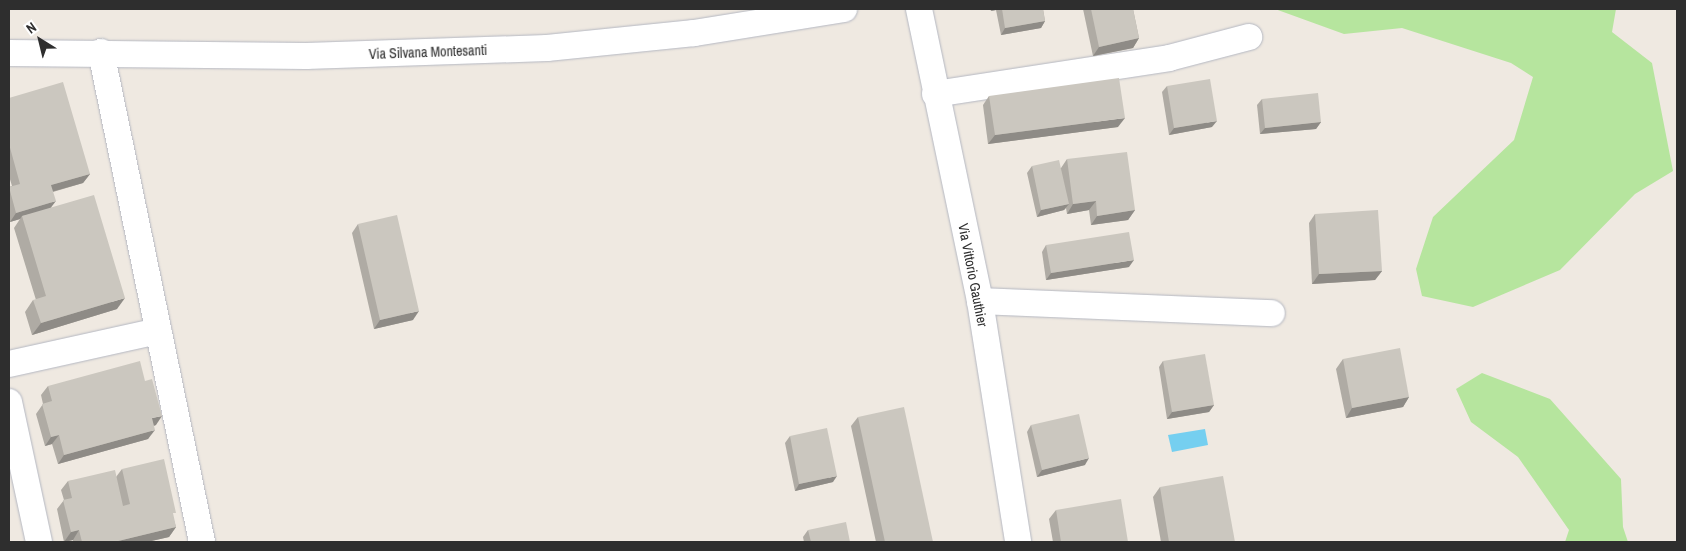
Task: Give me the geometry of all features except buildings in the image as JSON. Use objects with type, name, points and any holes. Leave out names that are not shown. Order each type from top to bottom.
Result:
[{"type":"street","name":"Via Silvana Montesanti","points":[[9,52],[306,56],[547,48],[694,33],[844,9]]},
{"type":"street","name":"Via Vittorio Gauthier","points":[[919,9],[934,94],[980,301],[1018,542]]},
{"type":"street","points":[[934,94],[1170,58],[1249,37]]},
{"type":"street","points":[[100,52],[202,542]]},
{"type":"street","points":[[980,301],[1272,313]]},
{"type":"street","points":[[9,364],[158,331]]},
{"type":"street","points":[[9,402],[39,542]]},
{"type":"green space","points":[[1275,9],[1616,9],[1612,32],[1652,63],[1673,171],[1635,194],[1560,270],[1473,307],[1422,296],[1416,269],[1433,217],[1514,140],[1533,77],[1511,63],[1402,28],[1344,34]]},
{"type":"green space","points":[[1482,373],[1550,399],[1621,479],[1623,527],[1628,542],[1565,542],[1569,530],[1518,457],[1471,422],[1456,389]]},
{"type":"water","points":[[1205,429],[1208,445],[1172,452],[1168,435]]}]
